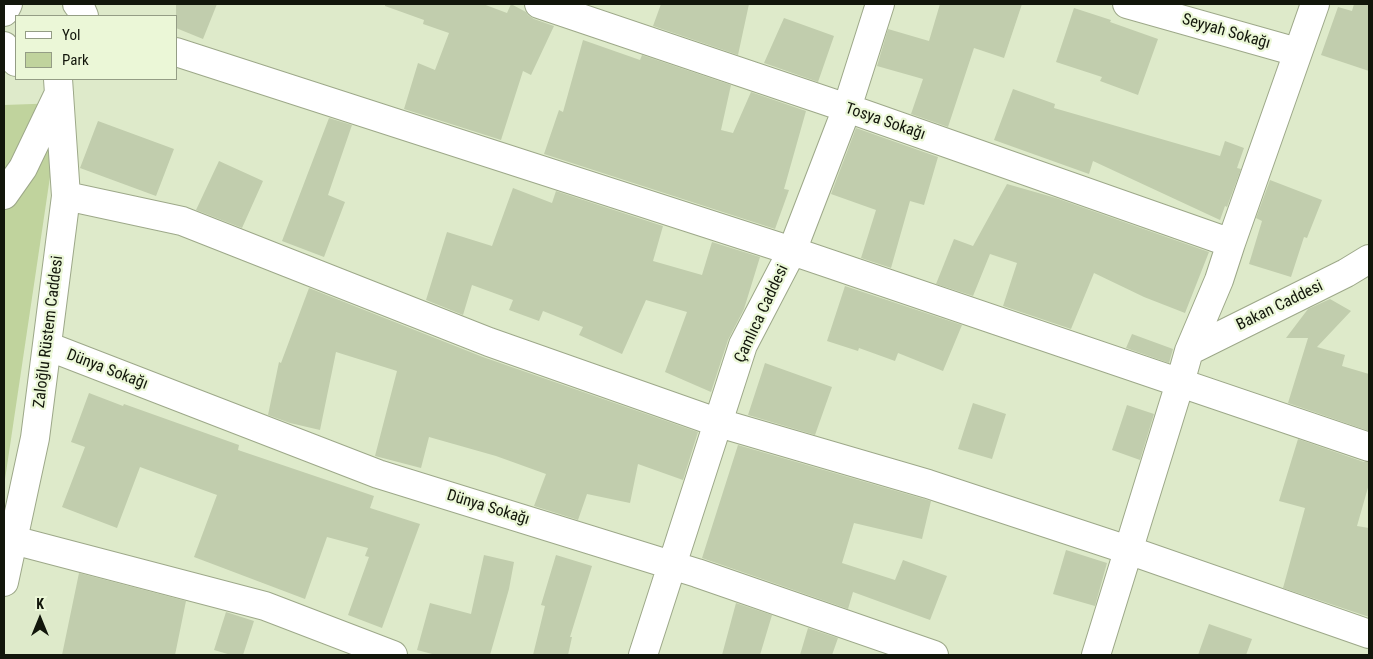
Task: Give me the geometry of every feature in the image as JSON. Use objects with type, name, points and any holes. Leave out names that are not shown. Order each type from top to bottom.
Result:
[{"type":"street","points":[[4,12],[6,4]]},
{"type":"street","name":"Tosya Sokağı","points":[[539,4],[847,108],[1231,243]]},
{"type":"street","name":"Çamlıca Caddesi","points":[[644,655],[744,345],[792,251],[847,108],[880,4]]},
{"type":"street","name":"Seyyah Sokağı","points":[[1126,4],[1297,52]]},
{"type":"street","points":[[1096,655],[1189,351],[1219,280],[1297,52],[1316,4]]},
{"type":"street","points":[[4,46],[8,54],[15,61]]},
{"type":"street","points":[[178,53],[792,251],[1369,447]]},
{"type":"street","points":[[4,195],[23,168],[59,85]]},
{"type":"street","name":"Zaloğlu Rüstem Caddesi","points":[[4,582],[35,438],[66,196],[59,85]]},
{"type":"street","points":[[66,196],[182,221],[489,342],[719,423],[928,484],[1128,550],[1369,634]]},
{"type":"street","name":"Bakan Caddesi","points":[[1189,351],[1358,279],[1369,259]]},
{"type":"street","name":"Dünya Sokağı","points":[[47,346],[378,474],[744,588],[934,655]]},
{"type":"street","points":[[13,540],[265,606],[393,655]]},
{"type":"green space","points":[[61,103],[4,486],[4,105]]},
{"type":"building","points":[[176,4],[217,4],[203,39],[178,29],[178,15],[176,15]]},
{"type":"building","points":[[385,4],[483,4],[507,13],[511,4],[534,19],[554,26],[531,75],[523,71],[501,140],[404,109],[418,63],[435,70],[449,33],[423,24],[424,20],[385,6]]},
{"type":"building","points":[[661,4],[749,4],[738,55],[653,26]]},
{"type":"building","points":[[940,4],[1022,4],[1004,58],[974,48],[948,127],[911,114],[923,79],[877,66],[888,29],[929,41]]},
{"type":"building","points":[[1354,4],[1369,4],[1369,71],[1321,55],[1338,7],[1352,11]]},
{"type":"building","points":[[1074,8],[1111,20],[1110,22],[1158,39],[1138,95],[1100,81],[1102,77],[1056,62]]},
{"type":"building","points":[[784,18],[834,36],[818,82],[764,63]]},
{"type":"building","points":[[583,40],[640,60],[642,55],[731,85],[721,130],[733,133],[751,92],[806,111],[784,189],[789,190],[775,229],[544,154],[559,110],[563,112]]},
{"type":"building","points":[[1013,89],[1055,104],[1054,108],[1220,156],[1225,141],[1244,148],[1237,168],[1241,169],[1227,207],[1225,206],[1220,220],[1093,161],[1089,174],[994,140]]},
{"type":"building","points":[[329,118],[352,125],[328,195],[345,202],[324,257],[282,241]]},
{"type":"building","points":[[98,121],[174,149],[156,196],[80,168]]},
{"type":"building","points":[[856,128],[938,157],[924,205],[910,201],[891,268],[861,258],[876,210],[831,194]]},
{"type":"building","points":[[219,161],[263,181],[242,228],[196,210]]},
{"type":"building","points":[[1270,180],[1322,200],[1307,238],[1304,237],[1291,277],[1249,264],[1262,221],[1256,218]]},
{"type":"building","points":[[1007,184],[1056,198],[1209,252],[1185,313],[1144,297],[1094,273],[1071,329],[1003,306],[1017,263],[990,254],[973,296],[936,284],[954,239],[973,246]]},
{"type":"building","points":[[513,188],[552,203],[556,191],[663,226],[653,261],[702,275],[712,242],[760,257],[744,309],[728,340],[711,392],[665,372],[687,312],[646,300],[622,354],[579,335],[583,327],[543,311],[539,321],[509,310],[513,300],[472,285],[463,315],[426,300],[447,232],[492,246]]},
{"type":"building","points":[[845,286],[962,325],[943,371],[898,353],[895,361],[859,348],[858,351],[827,341]]},
{"type":"building","points":[[309,288],[483,357],[698,432],[683,480],[638,464],[630,503],[587,494],[578,520],[534,506],[546,474],[496,456],[429,437],[421,468],[375,456],[397,371],[336,352],[320,430],[290,423],[268,415],[279,362],[281,363]]},
{"type":"building","points":[[1330,299],[1351,311],[1317,347],[1345,355],[1342,366],[1369,374],[1369,431],[1288,403],[1308,338],[1286,338],[1308,309]]},
{"type":"building","points":[[1132,334],[1173,349],[1169,363],[1126,348]]},
{"type":"building","points":[[765,363],[832,387],[815,435],[748,415]]},
{"type":"building","points":[[89,393],[239,445],[238,450],[374,496],[370,508],[420,524],[382,628],[348,615],[369,557],[365,556],[368,548],[327,537],[305,599],[194,557],[217,495],[140,467],[117,528],[62,507],[85,447],[71,442]]},
{"type":"building","points":[[973,403],[1006,414],[992,459],[958,449]]},
{"type":"building","points":[[1127,405],[1154,414],[1140,460],[1112,450]]},
{"type":"building","points":[[1298,439],[1364,462],[1369,462],[1369,484],[1357,526],[1369,528],[1369,617],[1283,588],[1305,508],[1279,501]]},
{"type":"building","points":[[738,445],[931,501],[922,539],[854,523],[842,563],[895,580],[903,560],[947,576],[930,620],[853,592],[848,609],[702,558]]},
{"type":"building","points":[[1066,550],[1107,563],[1095,606],[1053,594]]},
{"type":"building","points":[[484,555],[514,562],[509,589],[490,655],[436,655],[417,650],[430,603],[471,614]]},
{"type":"building","points":[[556,555],[592,566],[570,637],[572,637],[568,655],[533,655],[545,606],[541,605]]},
{"type":"building","points":[[79,573],[186,601],[175,655],[62,655]]},
{"type":"building","points":[[736,603],[772,615],[760,655],[722,655]]},
{"type":"building","points":[[226,612],[254,621],[243,655],[231,655],[214,650]]},
{"type":"building","points":[[1209,624],[1252,639],[1246,655],[1198,655]]},
{"type":"building","points":[[808,628],[838,638],[832,655],[800,655]]}]
